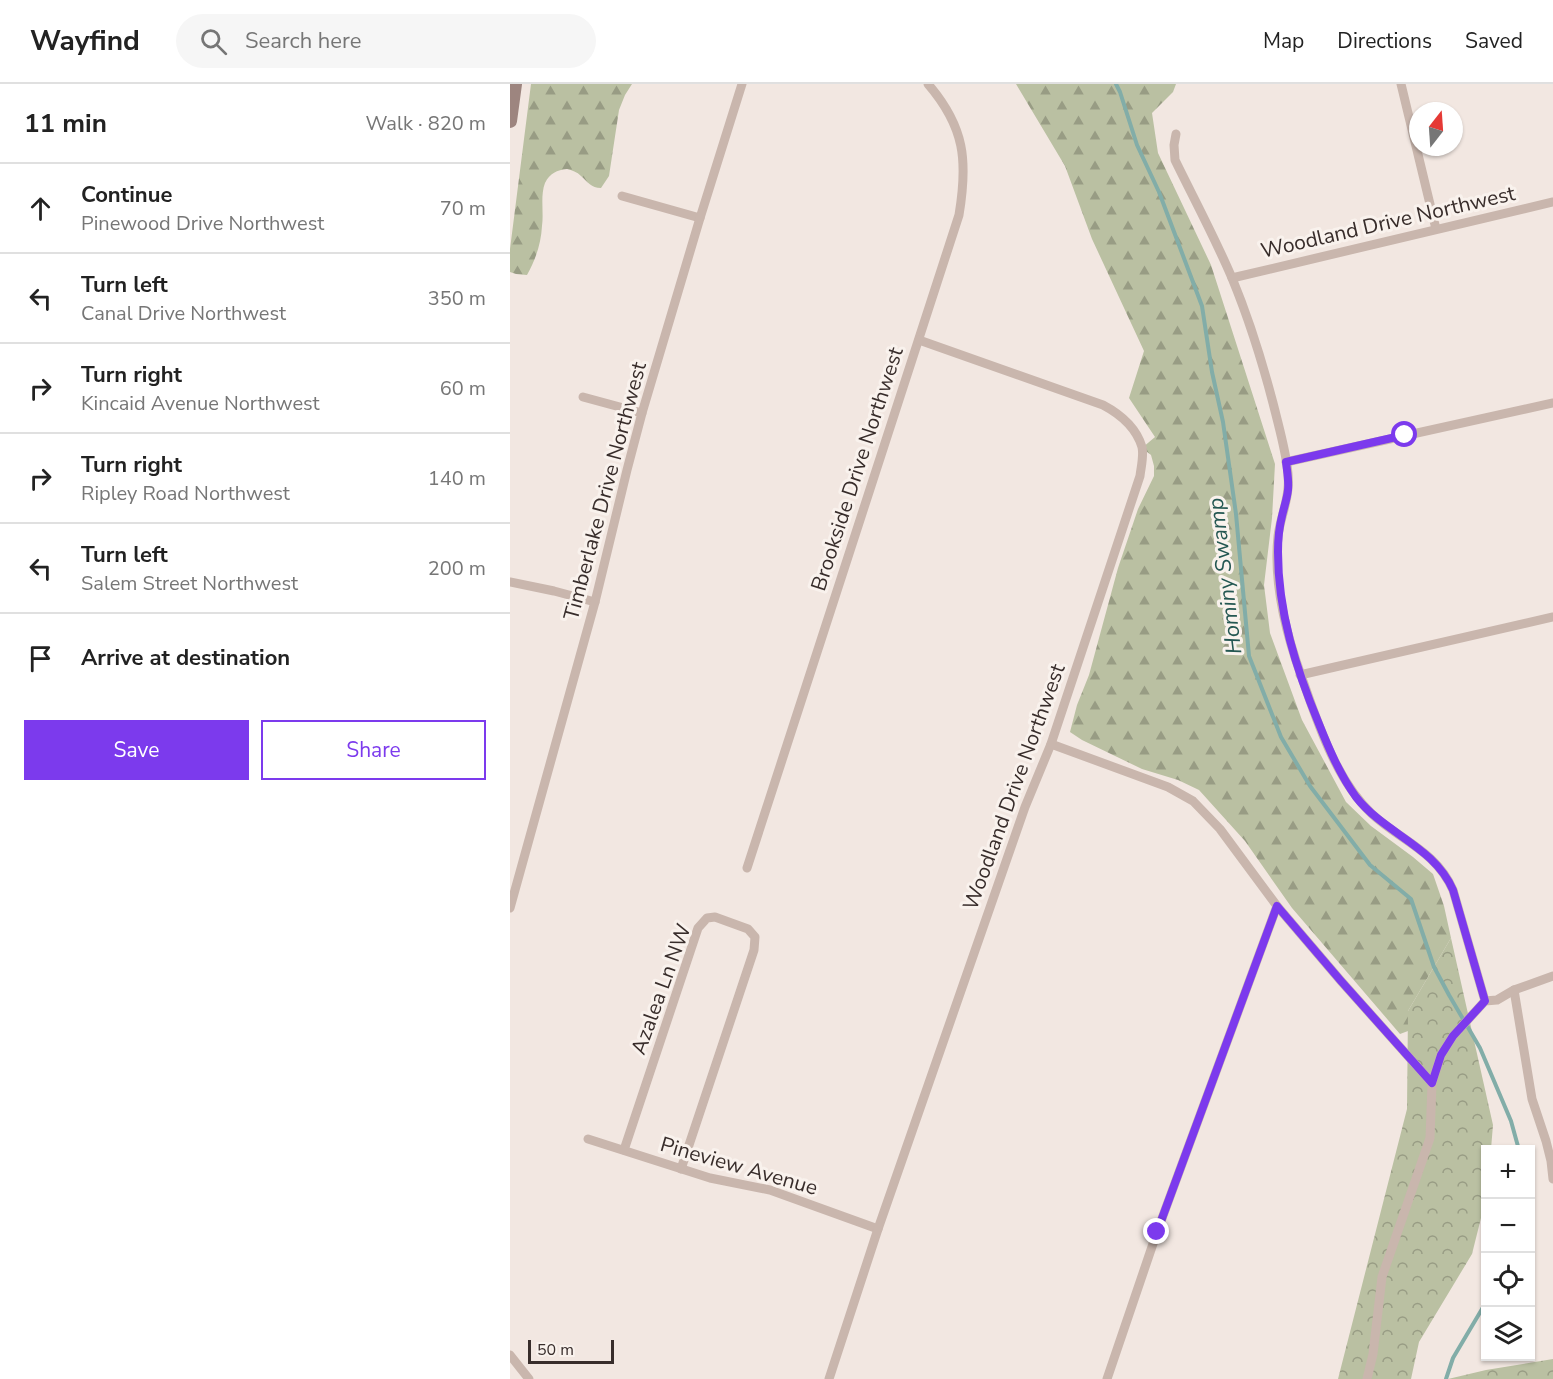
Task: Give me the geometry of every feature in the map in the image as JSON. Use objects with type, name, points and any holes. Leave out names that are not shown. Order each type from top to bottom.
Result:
[{"type":"main road","points":[[510,121],[515,84]]},
{"type":"street","name":"Timberlake Drive Northwest","points":[[510,908],[595,602],[642,413],[742,84]]},
{"type":"street","name":"Brookside Drive Northwest","points":[[747,868],[960,215],[964,186],[964,160],[959,135],[949,112],[928,84]]},
{"type":"street","points":[[1401,84],[1436,229]]},
{"type":"street","points":[[1176,134],[1173,145],[1175,160],[1232,278],[1250,324],[1281,432],[1288,489],[1278,537],[1278,575],[1283,615],[1300,675],[1328,746],[1346,782],[1358,799],[1386,826],[1432,859],[1448,879],[1485,1001]]},
{"type":"street","points":[[622,196],[700,218]]},
{"type":"street","name":"Woodland Drive Northwest","points":[[1232,278],[1553,202]]},
{"type":"street","name":"Woodland Drive Northwest","points":[[829,1379],[878,1229],[1025,807],[1050,744],[1140,476],[1142,448],[1132,428],[1115,411],[919,340]]},
{"type":"street","points":[[583,397],[642,413]]},
{"type":"street","points":[[1286,462],[1553,403]]},
{"type":"street","points":[[510,582],[595,602]]},
{"type":"street","points":[[1300,675],[1553,617]]},
{"type":"street","points":[[1050,744],[1168,787],[1193,801],[1220,829],[1277,906],[1432,1083]]},
{"type":"street","points":[[1107,1379],[1161,1221],[1277,906]]},
{"type":"street","name":"Azalea Ln NW","points":[[624,1150],[698,928],[707,918],[715,917],[748,929],[755,937],[754,950],[681,1169]]},
{"type":"street","points":[[1367,1379],[1373,1354],[1382,1277],[1430,1138],[1432,1083],[1441,1055],[1455,1033],[1485,1001],[1497,1000],[1514,990],[1553,976]]},
{"type":"street","points":[[1514,990],[1532,1099],[1546,1141],[1553,1179]]},
{"type":"street","name":"Pineview Avenue","points":[[588,1139],[710,1178],[770,1190],[878,1229]]},
{"type":"street","points":[[510,1355],[529,1379]]},
{"type":"green space","points":[[531,84],[632,84],[619,110],[609,176],[601,188],[592,186],[578,173],[567,169],[554,173],[545,183],[540,239],[527,275],[510,272],[510,249]]},
{"type":"green space","points":[[1016,84],[1176,84],[1173,92],[1152,113],[1158,153],[1211,265],[1275,464],[1272,518],[1264,585],[1270,633],[1302,720],[1346,802],[1371,826],[1433,874],[1444,906],[1451,938],[1408,1011],[1408,1031],[1400,1034],[1292,908],[1245,841],[1199,790],[1178,780],[1142,769],[1070,732],[1077,705],[1089,675],[1118,568],[1138,509],[1154,476],[1151,455],[1142,448],[1155,437],[1129,398],[1144,351],[1092,239],[1065,166]]},
{"type":"green space","points":[[1451,938],[1493,1125],[1491,1145],[1481,1145],[1481,1218],[1472,1254],[1419,1342],[1411,1379],[1338,1379],[1407,1109],[1408,1011]]},
{"type":"green space","points":[[1553,1359],[1553,1379],[1448,1379],[1486,1370]]},
{"type":"waterway","name":"Hominy Swamp","points":[[1116,84],[1137,145],[1159,192],[1202,306],[1212,372],[1223,422],[1236,514],[1249,656],[1281,737],[1310,786],[1370,865],[1411,899],[1434,967],[1480,1048],[1511,1121],[1518,1145]]},
{"type":"waterway","name":"Hominy Swamp","points":[[1446,1379],[1453,1358],[1483,1307]]},
{"type":"route","points":[[1157,1232],[1277,906],[1432,1083],[1441,1055],[1453,1036],[1485,1001],[1448,879],[1432,859],[1372,814],[1346,782],[1310,703],[1283,615],[1278,575],[1278,537],[1288,489],[1286,462],[1405,435]]}]
